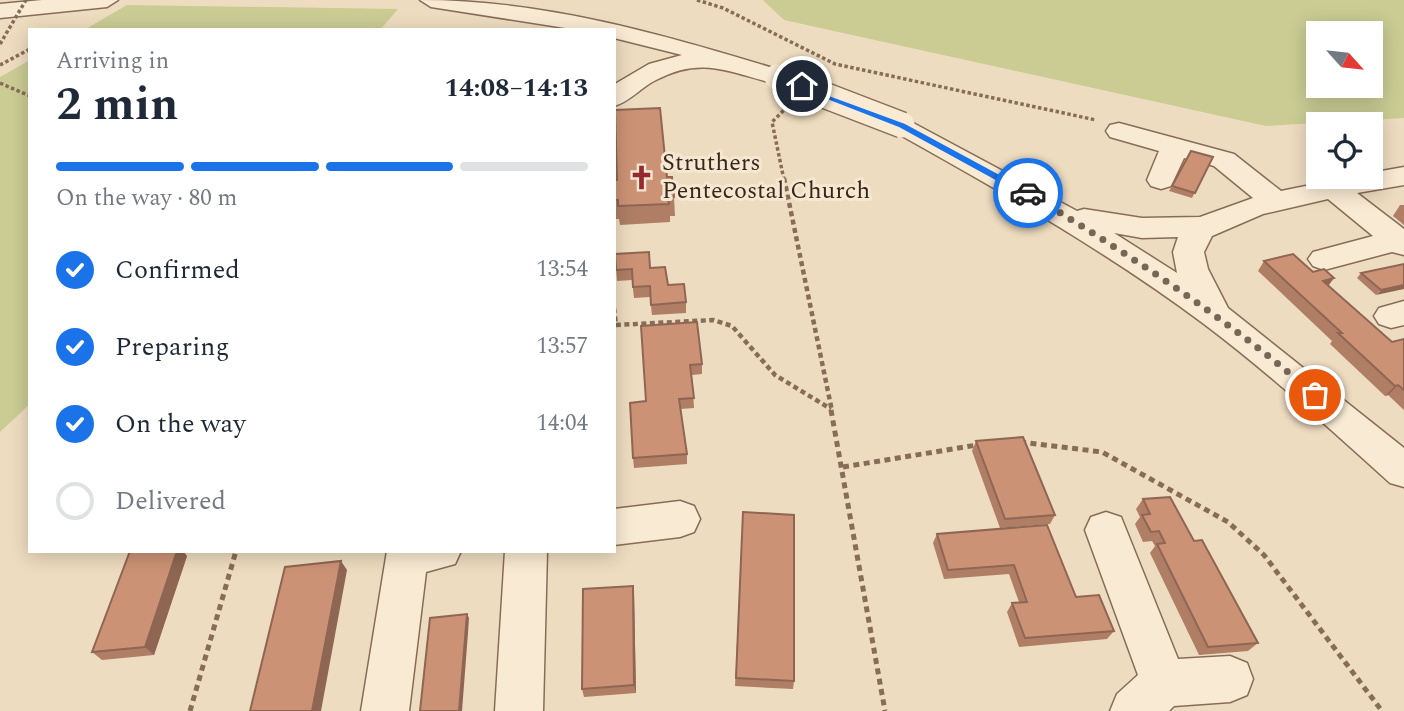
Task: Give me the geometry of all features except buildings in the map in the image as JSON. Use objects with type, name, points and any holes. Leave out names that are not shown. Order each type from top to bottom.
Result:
[{"type":"street","points":[[0,11],[107,0]]},
{"type":"street","points":[[431,0],[566,20],[600,28]]},
{"type":"street","points":[[616,33],[777,76],[902,125],[1066,216],[1216,316],[1298,379],[1404,471]]},
{"type":"street","points":[[616,35],[633,58],[632,76],[620,93]]},
{"type":"street","points":[[620,93],[670,64],[723,60]]},
{"type":"street","points":[[1112,126],[1224,160],[1251,178],[1274,200]]},
{"type":"street","points":[[1161,180],[1175,146]]},
{"type":"street","points":[[1066,216],[1142,228],[1202,227],[1274,200],[1404,176]]},
{"type":"street","points":[[1335,190],[1401,243]]},
{"type":"street","points":[[1202,227],[1190,243],[1188,255],[1197,280],[1216,316]]},
{"type":"street","points":[[1324,259],[1401,243]]},
{"type":"street","points":[[616,527],[680,519]]},
{"type":"street","points":[[1107,530],[1149,697],[1230,678]]},
{"type":"street","points":[[385,711],[418,553]]},
{"type":"street","points":[[519,711],[526,553]]},
{"type":"path","points":[[0,44],[26,0]]},
{"type":"path","points":[[698,0],[723,8],[835,64],[1112,126]]},
{"type":"path","points":[[0,65],[28,50]]},
{"type":"path","points":[[827,71],[835,64]]},
{"type":"path","points":[[0,83],[28,95]]},
{"type":"path","points":[[792,102],[772,122],[832,409],[885,711]]},
{"type":"path","points":[[616,325],[713,320],[732,326],[775,375],[832,409]]},
{"type":"path","points":[[190,711],[235,553]]},
{"type":"green space","points":[[763,0],[1404,0],[1404,118],[1383,119],[1383,112],[1306,112],[1306,124],[1266,126],[784,20]]},
{"type":"green space","points":[[127,5],[398,9],[382,28],[87,28]]},
{"type":"green space","points":[[28,61],[28,406],[0,432],[0,77]]},
{"type":"way so far","points":[[1028,193],[1100,237],[1216,316],[1315,395]]},
{"type":"place","name":"Struthers Pentecostal Church","points":[[642,177]]},
{"type":"route","points":[[802,86],[902,125],[1028,193]]}]
